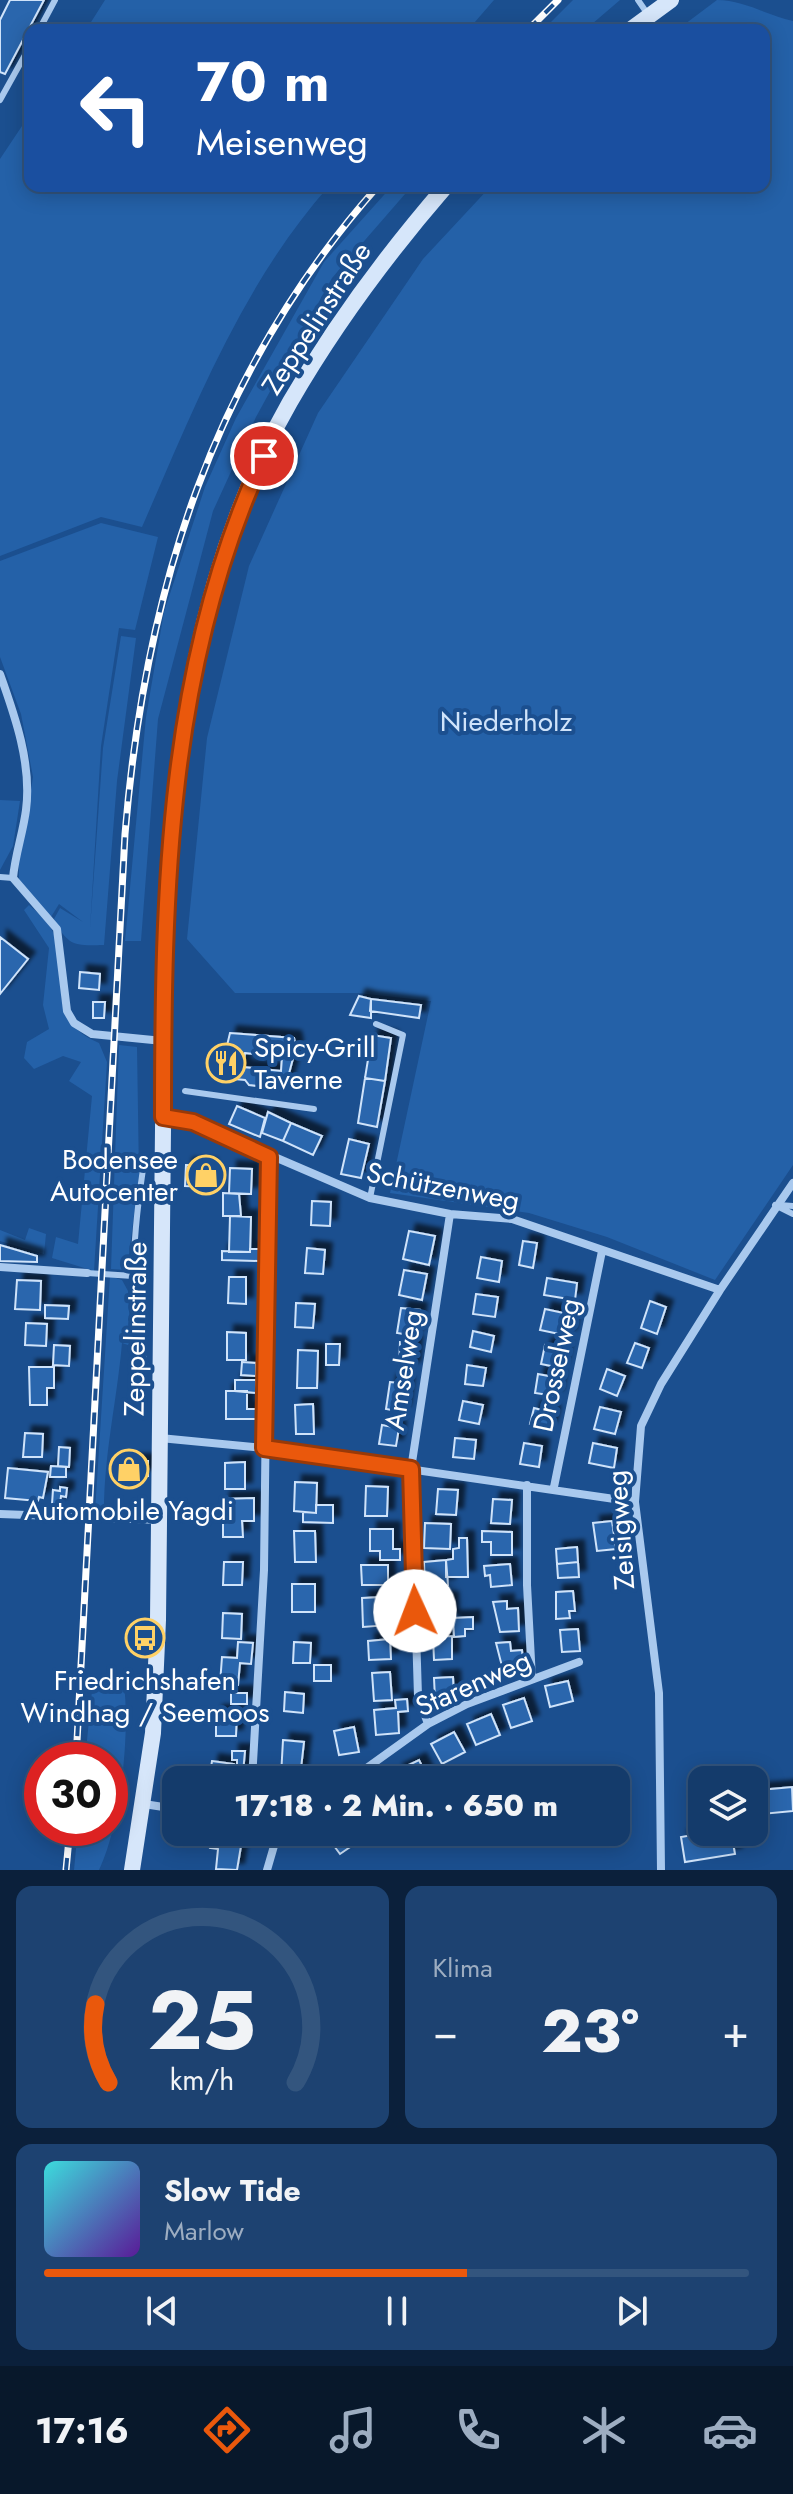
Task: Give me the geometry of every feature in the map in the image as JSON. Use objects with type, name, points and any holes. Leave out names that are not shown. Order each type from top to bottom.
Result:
[{"type":"main road","points":[[638,24],[671,0]]},
{"type":"main road","name":"Zeppelinstraße","points":[[132,1870],[153,1733],[159,1438],[153,1367],[163,1117],[167,891],[179,748],[187,697],[221,562],[252,483],[289,404],[339,324],[393,248],[441,192]]},
{"type":"street","points":[[0,674],[21,738],[25,772],[26,809],[13,878],[57,929],[67,1011],[74,1023],[92,1034],[163,1041]]},
{"type":"street","name":"Schützenweg","points":[[163,1117],[193,1122],[370,1198],[450,1214],[512,1219],[720,1290]]},
{"type":"street","points":[[253,1766],[264,1570],[269,1157]]},
{"type":"street","name":"Zeisigweg","points":[[661,1870],[659,1693],[635,1502],[641,1426],[661,1384],[775,1205],[793,1183]]},
{"type":"street","name":"Amselweg","points":[[428,1724],[418,1696],[411,1469],[450,1214]]},
{"type":"street","name":"Drosselweg","points":[[554,1487],[602,1251]]},
{"type":"street","points":[[0,1267],[87,1273]]},
{"type":"street","points":[[159,1438],[264,1448],[554,1487],[635,1502]]},
{"type":"street","points":[[527,1485],[527,1585],[532,1679]]},
{"type":"street","points":[[0,1514],[159,1520]]},
{"type":"street","name":"Starenweg","points":[[370,1766],[428,1724],[467,1704],[579,1662]]},
{"type":"street","points":[[144,1804],[162,1807]]},
{"type":"street","points":[[267,1870],[271,1846]]},
{"type":"lane","points":[[42,24],[55,0]]},
{"type":"lane","points":[[638,0],[649,16]]},
{"type":"lane","points":[[0,100],[24,57]]},
{"type":"lane","points":[[0,82],[8,87]]},
{"type":"lane","points":[[0,877],[13,878]]},
{"type":"lane","points":[[370,1198],[403,1035],[376,1024]]},
{"type":"lane","points":[[185,1091],[314,1109]]},
{"type":"lane","points":[[145,1156],[133,1276],[138,1338],[153,1367]]},
{"type":"lane","points":[[775,1205],[793,1206]]},
{"type":"lane","points":[[775,1205],[793,1214]]},
{"type":"lane","points":[[87,1273],[133,1276]]},
{"type":"green space","points":[[105,0],[494,0],[473,24],[90,24]]},
{"type":"green space","points":[[573,0],[620,0],[592,24],[549,24]]},
{"type":"green space","name":"Niederholz","points":[[717,0],[736,2],[793,21],[793,1165],[715,1280],[607,1237],[529,1213],[390,1193],[431,1001],[358,993],[235,993],[187,939],[207,738],[249,566],[318,413],[423,259],[485,192],[770,192],[770,24],[685,24]]},
{"type":"green space","points":[[24,123],[24,192],[324,192],[270,264],[245,306],[201,393],[142,527],[101,517],[0,556],[0,159]]},
{"type":"green space","points":[[387,192],[407,192],[332,278],[256,417],[213,511],[158,719],[141,941],[125,941],[146,717],[164,612],[205,487],[236,418],[324,262]]},
{"type":"green space","points":[[101,523],[158,537],[135,630],[119,628],[101,746],[90,929],[103,748],[121,636],[136,638],[117,781],[104,945],[86,945],[68,939],[54,919],[60,908],[83,922],[59,904],[51,917],[19,882],[19,862],[33,777],[21,714],[0,657],[0,561]]},
{"type":"green space","points":[[0,800],[20,801],[13,846],[0,870]]},
{"type":"green space","points":[[29,905],[49,925],[58,945],[63,1007],[69,1020],[80,1032],[99,1043],[107,1062],[94,1271],[52,1258],[56,1237],[78,1244],[92,1096],[69,1081],[81,1062],[63,1056],[34,1069],[24,1058],[27,1042],[49,1029],[43,1005],[49,948],[24,910]]},
{"type":"green space","points":[[119,1045],[137,1047],[139,1176],[127,1270],[111,1269]]},
{"type":"green space","points":[[29,1228],[46,1234],[44,1254],[0,1241],[0,1230],[25,1240]]},
{"type":"green space","points":[[110,1276],[122,1280],[128,1291],[131,1346],[122,1343],[106,1469],[104,1511],[95,1512]]},
{"type":"green space","points":[[93,1681],[124,1684],[125,1742],[87,1742]]},
{"type":"green space","points":[[76,1846],[108,1846],[99,1870],[74,1870]]},
{"type":"building","points":[[10,0],[44,0],[31,24],[24,24],[24,38],[5,74],[0,72],[0,20]]},
{"type":"building","points":[[0,937],[28,959],[0,994]]},
{"type":"building","points":[[80,972],[100,974],[99,990],[79,988]]},
{"type":"building","points":[[359,996],[371,999],[371,1018],[350,1015]]},
{"type":"building","points":[[371,999],[421,1005],[419,1018],[370,1011]]},
{"type":"building","points":[[93,1002],[105,1002],[104,1018],[93,1018]]},
{"type":"building","points":[[230,1033],[294,1038],[296,1047],[286,1085],[281,1089],[224,1078],[224,1058]],"holes":[[[245,1053],[282,1057],[281,1071],[243,1067]]]},
{"type":"building","points":[[372,1035],[391,1038],[385,1081],[365,1078]]},
{"type":"building","points":[[365,1078],[385,1081],[377,1127],[358,1123]]},
{"type":"building","points":[[237,1106],[265,1118],[260,1137],[229,1124]]},
{"type":"building","points":[[268,1112],[291,1123],[283,1141],[262,1133]]},
{"type":"building","points":[[291,1123],[322,1136],[313,1155],[283,1141]]},
{"type":"building","points":[[349,1139],[369,1144],[361,1178],[341,1174]]},
{"type":"building","points":[[186,1165],[210,1166],[209,1187],[185,1186]]},
{"type":"building","points":[[230,1168],[252,1169],[251,1194],[229,1193]]},
{"type":"building","points":[[223,1193],[239,1194],[241,1216],[223,1216]]},
{"type":"building","points":[[312,1201],[331,1202],[330,1226],[311,1225]]},
{"type":"building","points":[[230,1216],[251,1217],[250,1252],[229,1252]]},
{"type":"building","points":[[409,1231],[435,1236],[429,1265],[403,1259]]},
{"type":"building","points":[[523,1241],[537,1243],[533,1268],[519,1265]]},
{"type":"building","points":[[0,1245],[37,1256],[37,1262],[0,1261]]},
{"type":"building","points":[[307,1248],[325,1250],[323,1274],[305,1273]]},
{"type":"building","points":[[250,1249],[259,1249],[259,1261],[222,1260],[222,1251],[250,1252]]},
{"type":"building","points":[[481,1257],[502,1261],[499,1282],[477,1278]]},
{"type":"building","points":[[404,1270],[427,1274],[422,1300],[399,1295]]},
{"type":"building","points":[[229,1277],[246,1277],[246,1304],[228,1303]]},
{"type":"building","points":[[547,1278],[577,1283],[575,1300],[544,1295]]},
{"type":"building","points":[[17,1280],[41,1281],[40,1310],[15,1309]]},
{"type":"building","points":[[476,1294],[498,1297],[495,1317],[473,1314]]},
{"type":"building","points":[[650,1301],[666,1307],[657,1334],[641,1328]]},
{"type":"building","points":[[296,1303],[315,1304],[313,1328],[295,1327]]},
{"type":"building","points":[[45,1305],[69,1306],[68,1319],[45,1318]]},
{"type":"building","points":[[401,1308],[420,1310],[416,1336],[397,1333]]},
{"type":"building","points":[[545,1309],[573,1315],[569,1336],[540,1330]]},
{"type":"building","points":[[26,1323],[47,1324],[46,1346],[25,1345]]},
{"type":"building","points":[[473,1331],[494,1336],[491,1352],[470,1347]]},
{"type":"building","points":[[227,1332],[246,1333],[246,1360],[227,1360]]},
{"type":"building","points":[[400,1342],[415,1343],[413,1368],[399,1368]]},
{"type":"building","points":[[635,1343],[649,1348],[642,1368],[627,1363]]},
{"type":"building","points":[[326,1344],[340,1344],[339,1365],[326,1365]]},
{"type":"building","points":[[54,1345],[70,1346],[69,1366],[53,1365]]},
{"type":"building","points":[[545,1345],[565,1349],[561,1368],[541,1364]]},
{"type":"building","points":[[298,1350],[318,1351],[317,1388],[297,1388]]},
{"type":"building","points":[[242,1362],[256,1363],[256,1376],[241,1375]]},
{"type":"building","points":[[467,1365],[486,1368],[483,1386],[465,1384]]},
{"type":"building","points":[[29,1367],[54,1367],[54,1388],[47,1388],[47,1405],[30,1405]]},
{"type":"building","points":[[607,1369],[625,1376],[617,1396],[600,1389]]},
{"type":"building","points":[[538,1374],[559,1378],[556,1396],[535,1393]]},
{"type":"building","points":[[235,1380],[256,1380],[256,1393],[235,1391]]},
{"type":"building","points":[[390,1382],[407,1384],[403,1412],[386,1409]]},
{"type":"building","points":[[226,1391],[247,1391],[247,1409],[258,1409],[257,1419],[226,1419]]},
{"type":"building","points":[[463,1401],[483,1405],[479,1424],[459,1420]]},
{"type":"building","points":[[313,1404],[314,1434],[296,1434],[295,1405]]},
{"type":"building","points":[[600,1407],[621,1412],[615,1434],[594,1429]]},
{"type":"building","points":[[534,1408],[553,1413],[549,1429],[530,1424]]},
{"type":"building","points":[[382,1425],[399,1428],[396,1446],[379,1444]]},
{"type":"building","points":[[25,1433],[43,1434],[42,1457],[23,1457]]},
{"type":"building","points":[[455,1438],[476,1440],[474,1459],[453,1457]]},
{"type":"building","points":[[524,1443],[542,1446],[539,1467],[520,1464]]},
{"type":"building","points":[[593,1443],[617,1448],[614,1468],[589,1463]]},
{"type":"building","points":[[59,1447],[70,1448],[69,1467],[58,1466]]},
{"type":"building","points":[[132,1461],[148,1461],[148,1476],[132,1476]]},
{"type":"building","points":[[245,1462],[245,1489],[225,1489],[225,1463]]},
{"type":"building","points":[[51,1466],[66,1467],[66,1477],[50,1477]]},
{"type":"building","points":[[8,1468],[48,1472],[43,1498],[39,1497],[38,1501],[5,1498]]},
{"type":"building","points":[[295,1482],[317,1483],[316,1513],[294,1511]]},
{"type":"building","points":[[366,1486],[388,1487],[387,1516],[365,1516]]},
{"type":"building","points":[[60,1487],[67,1488],[66,1497],[61,1496],[60,1504],[52,1504],[53,1490],[60,1491]]},
{"type":"building","points":[[438,1489],[458,1490],[456,1515],[436,1514]]},
{"type":"building","points":[[254,1498],[254,1521],[242,1521],[243,1537],[223,1537],[223,1499]]},
{"type":"building","points":[[493,1499],[512,1500],[510,1524],[491,1523]]},
{"type":"building","points":[[316,1505],[333,1505],[333,1523],[303,1522],[303,1512],[316,1513]]},
{"type":"building","points":[[612,1521],[616,1549],[597,1551],[593,1523]]},
{"type":"building","points":[[425,1523],[451,1524],[450,1549],[424,1548]]},
{"type":"building","points":[[370,1529],[393,1529],[393,1549],[400,1549],[400,1560],[380,1560],[380,1551],[370,1551]]},
{"type":"building","points":[[294,1531],[315,1531],[316,1562],[295,1562]]},
{"type":"building","points":[[482,1531],[512,1532],[512,1555],[491,1555],[491,1542],[482,1542]]},
{"type":"building","points":[[459,1538],[467,1538],[468,1577],[446,1577],[446,1560],[453,1559],[453,1549],[459,1548]]},
{"type":"building","points":[[577,1547],[578,1562],[557,1564],[556,1549]]},
{"type":"building","points":[[446,1560],[448,1585],[425,1587],[424,1562]]},
{"type":"building","points":[[224,1562],[243,1562],[242,1585],[223,1585]]},
{"type":"building","points":[[578,1562],[579,1577],[558,1578],[557,1564]]},
{"type":"building","points":[[510,1564],[512,1585],[491,1587],[490,1575],[485,1576],[484,1566]]},
{"type":"building","points":[[361,1565],[388,1565],[388,1585],[362,1585]]},
{"type":"building","points":[[292,1584],[315,1584],[315,1612],[292,1612]]},
{"type":"building","points":[[573,1591],[575,1611],[569,1611],[570,1618],[556,1619],[556,1592]]},
{"type":"building","points":[[402,1596],[404,1630],[388,1631],[388,1625],[363,1627],[362,1598]]},
{"type":"building","points":[[432,1599],[451,1599],[451,1620],[428,1621]]},
{"type":"building","points":[[507,1601],[507,1609],[518,1608],[519,1631],[500,1632],[493,1602]]},
{"type":"building","points":[[223,1613],[242,1614],[241,1639],[222,1638]]},
{"type":"building","points":[[473,1617],[473,1629],[465,1629],[465,1636],[454,1637],[453,1618]]},
{"type":"building","points":[[578,1629],[580,1651],[562,1652],[560,1630]]},
{"type":"building","points":[[452,1636],[452,1659],[434,1660],[433,1637]]},
{"type":"building","points":[[390,1639],[391,1659],[369,1660],[368,1641]]},
{"type":"building","points":[[238,1642],[253,1643],[251,1664],[240,1663],[238,1685],[220,1684],[222,1657],[237,1658]]},
{"type":"building","points":[[294,1642],[311,1643],[310,1663],[293,1663]]},
{"type":"building","points":[[510,1642],[511,1651],[522,1650],[524,1673],[504,1674],[496,1643]]},
{"type":"building","points":[[314,1665],[331,1665],[331,1681],[314,1681]]},
{"type":"building","points":[[390,1672],[392,1700],[374,1701],[372,1673]]},
{"type":"building","points":[[453,1677],[454,1698],[435,1699],[434,1678]]},
{"type":"building","points":[[568,1681],[573,1701],[550,1707],[545,1686]]},
{"type":"building","points":[[285,1692],[304,1694],[303,1713],[284,1711]]},
{"type":"building","points":[[231,1693],[247,1693],[247,1704],[231,1704]]},
{"type":"building","points":[[524,1698],[532,1721],[511,1728],[503,1705]]},
{"type":"building","points":[[407,1699],[408,1711],[398,1712],[399,1733],[376,1735],[374,1710],[396,1708],[395,1700]]},
{"type":"building","points":[[216,1712],[237,1712],[236,1736],[216,1736]]},
{"type":"building","points":[[491,1714],[500,1735],[476,1745],[467,1724]]},
{"type":"building","points":[[354,1727],[359,1752],[339,1755],[334,1731]]},
{"type":"building","points":[[454,1732],[465,1752],[442,1764],[431,1744]]},
{"type":"building","points":[[283,1740],[304,1742],[301,1766],[282,1766]]},
{"type":"building","points":[[232,1751],[245,1751],[244,1766],[237,1766],[237,1760],[232,1760]]},
{"type":"building","points":[[419,1760],[422,1766],[406,1766]]},
{"type":"building","points":[[212,1761],[234,1764],[234,1766],[211,1766]]},
{"type":"building","points":[[792,1787],[793,1811],[768,1813],[768,1789]]},
{"type":"building","points":[[688,1836],[688,1846],[734,1846],[735,1854],[685,1862],[681,1837]]},
{"type":"building","points":[[241,1846],[237,1870],[216,1869],[218,1849],[210,1848]]},
{"type":"building","points":[[334,1846],[352,1846],[340,1854]]},
{"type":"railway","points":[[534,24],[558,0]]},
{"type":"railway","points":[[77,1742],[125,834],[135,744],[150,656],[170,571],[197,489],[231,409],[272,332],[321,257],[373,192]]},
{"type":"railway","points":[[66,1870],[68,1846]]},
{"type":"place","name":"Spicy-Grill Taverne","points":[[226,1063]]},
{"type":"place","name":"Bodensee Autocenter","points":[[206,1175]]},
{"type":"place","name":"Automobile Yagdi","points":[[129,1469]]},
{"type":"place","name":"Friedrichshafen Windhag / Seemoos","points":[[145,1638]]},
{"type":"route","points":[[264,456],[221,562],[187,697],[179,748],[167,891],[163,1117],[193,1122],[269,1157],[264,1448],[411,1469],[415,1611]]}]
